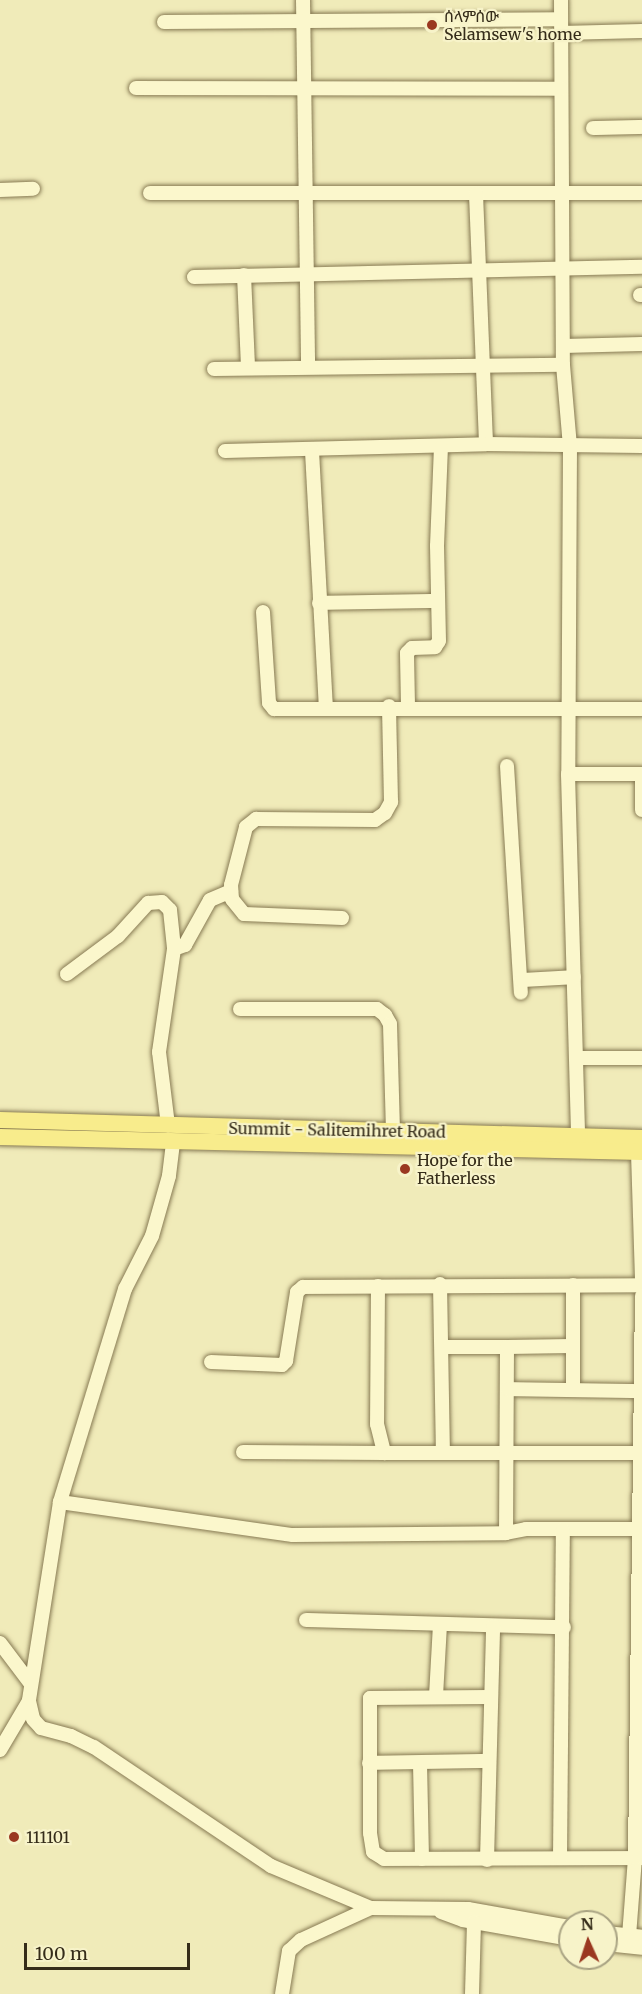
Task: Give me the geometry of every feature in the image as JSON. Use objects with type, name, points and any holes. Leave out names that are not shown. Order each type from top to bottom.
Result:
[{"type":"main road","points":[[2,1129],[641,1147]]},
{"type":"main road","name":"Summit - Salitemihret Road","points":[[175,1134],[393,1131],[578,1136],[641,1147]]},
{"type":"street","points":[[303,0],[303,91],[308,194],[308,366]]},
{"type":"street","points":[[561,0],[562,365],[570,446],[571,708],[568,774],[578,1136]]},
{"type":"street","points":[[164,22],[303,19],[561,26],[642,31]]},
{"type":"street","points":[[136,88],[303,91],[561,88]]},
{"type":"street","points":[[593,128],[642,128]]},
{"type":"street","points":[[0,190],[33,189]]},
{"type":"street","points":[[150,194],[642,193]]},
{"type":"street","points":[[476,194],[481,366],[486,444]]},
{"type":"street","points":[[194,278],[244,275],[563,272],[642,267]]},
{"type":"street","points":[[244,275],[248,366]]},
{"type":"street","points":[[563,346],[642,344]]},
{"type":"street","points":[[214,369],[248,366],[562,365]]},
{"type":"street","points":[[225,451],[441,448],[486,444],[642,446]]},
{"type":"street","points":[[408,706],[407,653],[412,648],[439,646],[441,448]]},
{"type":"street","points":[[312,451],[318,603],[326,708]]},
{"type":"street","points":[[318,603],[438,601]]},
{"type":"street","points":[[263,612],[271,707],[408,706],[642,710]]},
{"type":"street","points":[[342,918],[244,914],[231,891],[249,822],[267,818],[375,820],[385,813],[391,802],[388,706]]},
{"type":"street","points":[[507,766],[521,987],[574,978]]},
{"type":"street","points":[[568,774],[642,774],[642,810]]},
{"type":"street","points":[[174,949],[185,945],[210,900],[231,891]]},
{"type":"street","points":[[67,974],[118,936],[148,903],[162,902],[170,910],[174,949],[159,1052],[175,1134],[169,1176],[152,1236],[125,1289],[60,1502],[31,1684],[29,1701],[33,1719],[41,1728],[71,1736],[94,1747],[271,1866],[371,1908],[468,1909],[558,1925]]},
{"type":"street","points":[[240,1009],[377,1009],[385,1015],[390,1024],[393,1131]]},
{"type":"street","points":[[577,1059],[642,1058]]},
{"type":"street","points":[[641,1147],[642,1279]]},
{"type":"street","points":[[440,1284],[443,1347],[443,1454]]},
{"type":"street","points":[[211,1362],[282,1365],[286,1361],[297,1292],[303,1287],[440,1284],[642,1285]]},
{"type":"street","points":[[573,1285],[573,1390]]},
{"type":"street","points":[[378,1286],[377,1424],[384,1453]]},
{"type":"street","points":[[618,1934],[636,1936],[642,1296]]},
{"type":"street","points":[[443,1347],[572,1346]]},
{"type":"street","points":[[506,1533],[507,1347]]},
{"type":"street","points":[[508,1389],[640,1391]]},
{"type":"street","points":[[243,1452],[506,1454],[639,1448]]},
{"type":"street","points":[[60,1502],[293,1535],[640,1529]]},
{"type":"street","points":[[560,1858],[564,1627],[563,1530]]},
{"type":"street","points":[[306,1620],[564,1627]]},
{"type":"street","points":[[436,1696],[440,1625]]},
{"type":"street","points":[[487,1860],[489,1697],[493,1626]]},
{"type":"street","points":[[0,1643],[31,1684]]},
{"type":"street","points":[[489,1697],[370,1698],[369,1763],[373,1852],[384,1859],[638,1858]]},
{"type":"street","points":[[0,1750],[29,1701]]},
{"type":"street","points":[[369,1763],[488,1761]]},
{"type":"street","points":[[420,1763],[422,1859]]},
{"type":"street","points":[[282,1994],[289,1951],[311,1935],[371,1908]]},
{"type":"street","points":[[436,1910],[474,1922],[558,1937]]},
{"type":"street","points":[[472,1994],[474,1922]]},
{"type":"street","points":[[618,1945],[642,1948]]},
{"type":"place","name":"ሰላምሰው Selamsew's home","points":[[432,25]]},
{"type":"place","name":"Hope for the Fatherless","points":[[405,1169]]},
{"type":"place","name":"111101","points":[[14,1837]]}]
